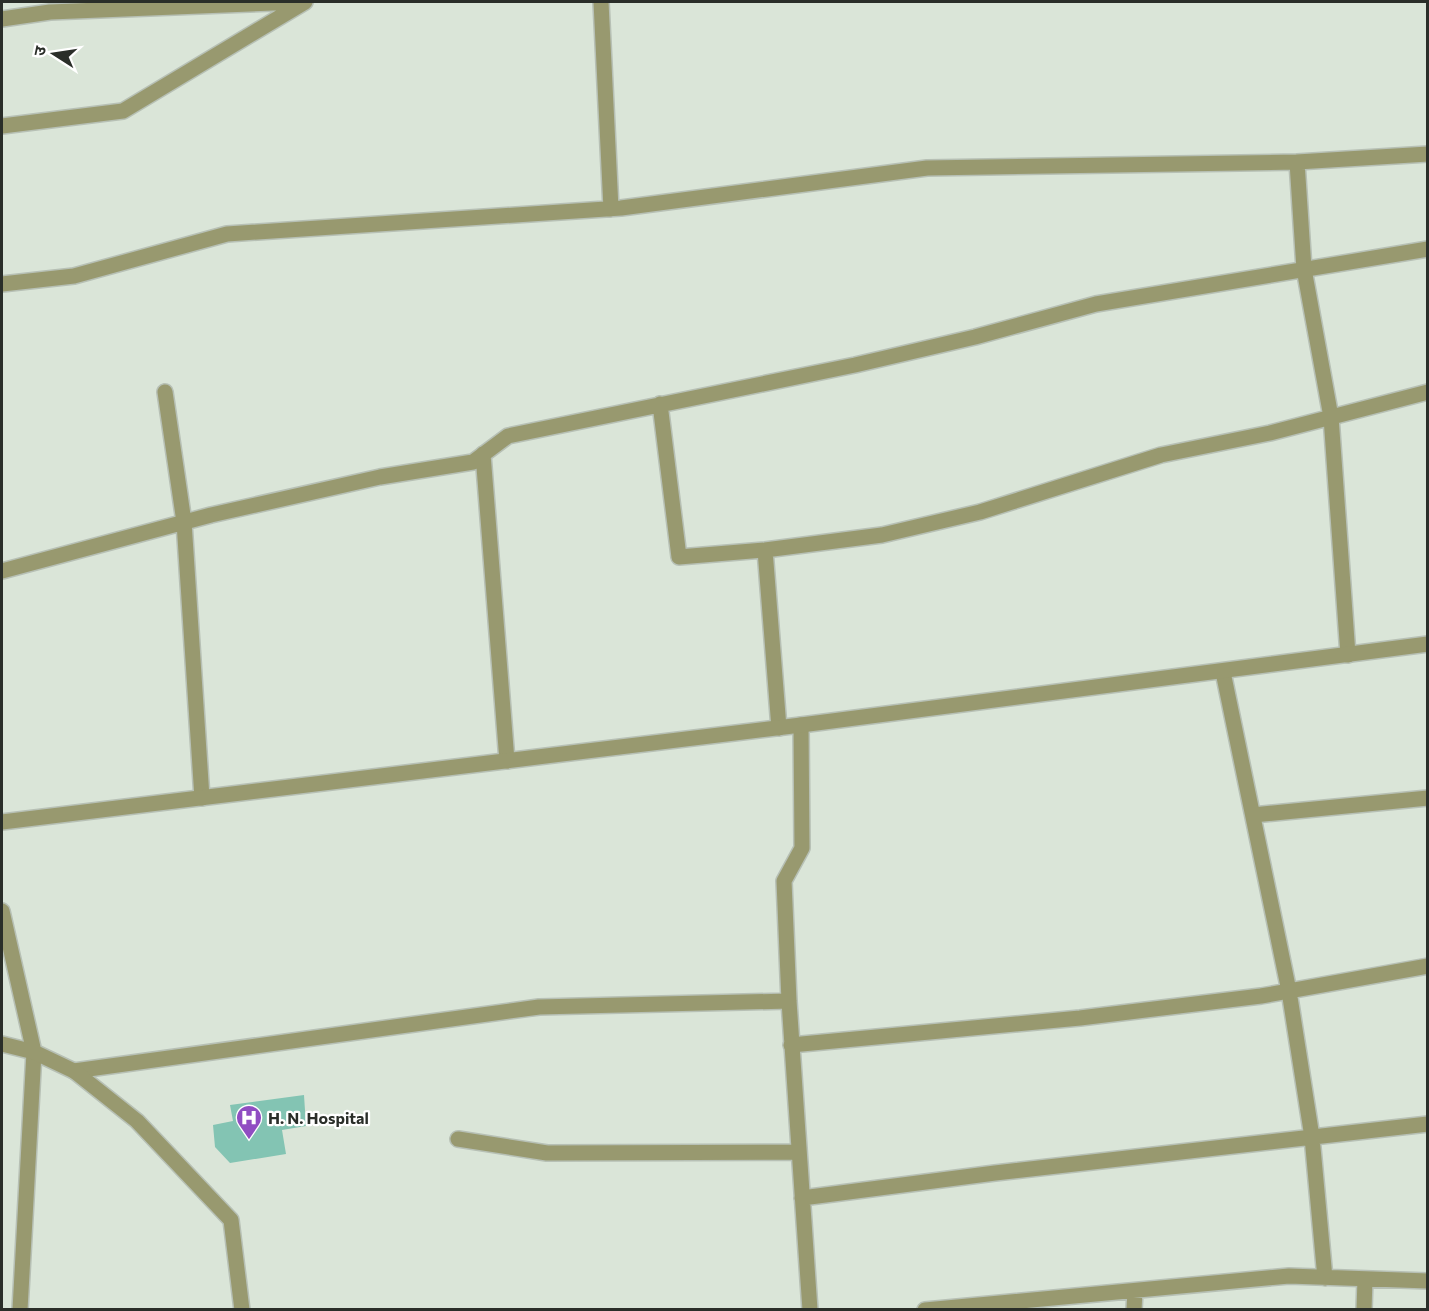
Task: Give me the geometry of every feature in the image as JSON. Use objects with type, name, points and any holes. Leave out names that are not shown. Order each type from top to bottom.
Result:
[{"type":"street","points":[[2,19],[50,12],[298,2]]},
{"type":"street","points":[[2,126],[123,111],[305,2]]},
{"type":"street","points":[[601,2],[610,209]]},
{"type":"street","points":[[2,284],[74,276],[227,234],[610,209],[927,168],[1297,162],[1428,154]]},
{"type":"street","points":[[1297,162],[1304,269],[1331,417],[1348,655]]},
{"type":"street","points":[[2,571],[183,522],[380,477],[473,462],[508,436],[855,365],[975,337],[1096,304],[1428,249]]},
{"type":"street","points":[[165,392],[183,522],[202,798]]},
{"type":"street","points":[[660,404],[679,556],[765,550],[882,536],[980,512],[1161,456],[1428,392]]},
{"type":"street","points":[[483,454],[507,761]]},
{"type":"street","points":[[765,550],[779,728]]},
{"type":"street","points":[[2,822],[779,728],[1428,644]]},
{"type":"street","points":[[1223,672],[1289,991],[1312,1137],[1325,1278]]},
{"type":"street","points":[[801,725],[802,848],[784,881],[791,1045],[810,1310]]},
{"type":"street","points":[[1253,814],[1428,798]]},
{"type":"street","points":[[2,911],[34,1052],[20,1310]]},
{"type":"street","points":[[791,1045],[1080,1018],[1289,991],[1428,966]]},
{"type":"street","points":[[74,1071],[539,1007],[789,1001]]},
{"type":"street","points":[[2,1044],[34,1052],[74,1071],[137,1121],[231,1220],[242,1310]]},
{"type":"street","points":[[802,1198],[984,1174],[1428,1124]]},
{"type":"street","points":[[458,1139],[547,1154],[799,1152]]},
{"type":"street","points":[[925,1310],[1288,1276],[1428,1281]]},
{"type":"street","points":[[1364,1310],[1365,1279]]},
{"type":"street","points":[[1134,1310],[1135,1291]]},
{"type":"building","points":[[304,1095],[306,1126],[282,1130],[286,1154],[230,1163],[215,1147],[213,1125],[233,1121],[230,1105]]},
{"type":"place","name":"H. N. Hospital","points":[[249,1141]]}]
